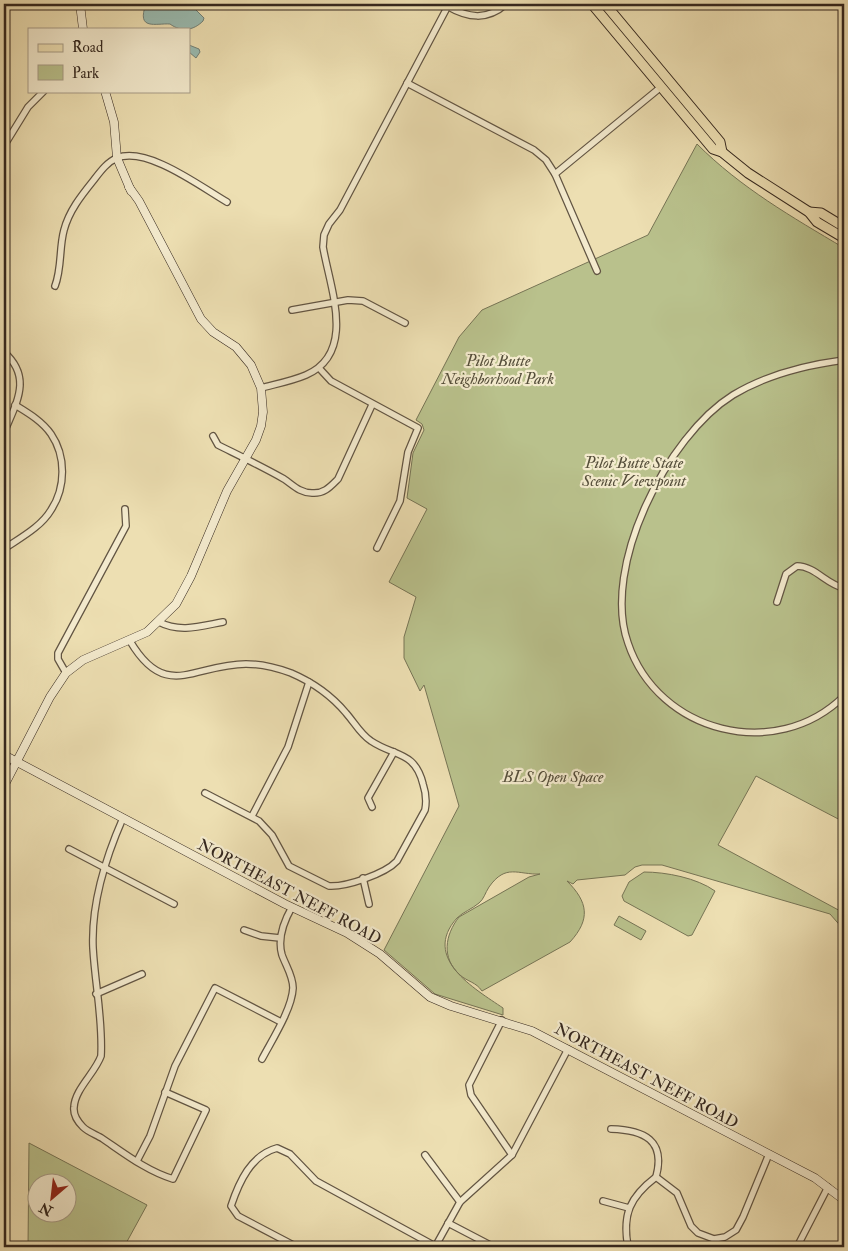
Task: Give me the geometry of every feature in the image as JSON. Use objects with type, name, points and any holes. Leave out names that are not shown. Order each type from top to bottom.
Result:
[{"type":"main road","points":[[80,4],[84,28]]},
{"type":"main road","points":[[592,4],[713,149],[722,152],[748,173],[809,212],[817,222],[844,238]]},
{"type":"main road","points":[[605,4],[720,142],[722,152]]},
{"type":"main road","points":[[4,786],[50,696],[66,673],[84,660],[130,641],[160,622],[183,594],[226,491],[245,459],[261,426],[261,388],[250,365],[236,347],[213,332],[201,319],[139,201],[129,187],[117,158],[112,109],[105,92]]},
{"type":"main road","points":[[809,212],[821,213],[844,227]]},
{"type":"main road","name":"NORTHEAST NEFF ROAD","points":[[4,755],[292,907],[365,943],[430,997],[451,1006],[502,1020],[532,1031],[769,1154],[828,1187],[844,1200]]},
{"type":"street","points":[[261,388],[306,376],[319,368],[331,354],[336,342],[338,328],[323,247],[324,235],[340,210],[448,5],[463,14],[488,16],[506,4]]},
{"type":"street","points":[[407,83],[534,150],[546,160],[555,174],[597,271]]},
{"type":"street","points":[[555,174],[661,87]]},
{"type":"street","points":[[5,141],[28,107],[43,92]]},
{"type":"street","points":[[55,286],[59,275],[60,251],[64,228],[75,204],[108,162],[130,154],[158,162],[227,202]]},
{"type":"street","points":[[292,310],[348,300],[363,301],[405,323]]},
{"type":"street","points":[[4,352],[19,370],[21,382],[15,405],[4,433]]},
{"type":"street","points":[[844,360],[796,369],[762,380],[732,396],[710,413],[672,459],[646,503],[638,522],[626,567],[622,592],[622,618],[627,642],[647,680],[683,712],[708,725],[747,734],[782,728],[819,715],[844,696]]},
{"type":"street","points":[[319,368],[330,381],[418,428],[408,452],[400,501],[377,548]]},
{"type":"street","points":[[4,549],[38,525],[51,511],[60,492],[63,472],[60,452],[51,433],[35,417],[15,405]]},
{"type":"street","points":[[214,436],[218,445],[285,480],[298,490],[312,493],[329,489],[338,479],[372,405]]},
{"type":"street","points":[[66,673],[58,659],[60,646],[70,632],[126,526],[125,509]]},
{"type":"street","points":[[777,602],[786,574],[797,566],[811,569],[831,583],[844,588]]},
{"type":"street","points":[[160,622],[167,626],[190,628],[222,622]]},
{"type":"street","points":[[130,641],[144,663],[150,668],[168,675],[185,676],[245,664],[267,666],[309,682],[332,699],[367,739],[411,760],[421,773],[426,794],[425,810],[397,861],[392,866],[363,878],[329,886],[289,866],[272,835],[252,816],[205,793]]},
{"type":"street","points":[[252,816],[288,747],[309,682]]},
{"type":"street","points":[[372,807],[368,798],[394,752]]},
{"type":"street","points":[[123,818],[104,866],[96,898],[93,946],[101,1056],[97,1066],[76,1099],[74,1105],[75,1117],[83,1128],[160,1175],[173,1179],[206,1110],[165,1092]]},
{"type":"street","points":[[69,849],[174,904]]},
{"type":"street","points":[[363,878],[369,904]]},
{"type":"street","points":[[262,1059],[292,998],[293,987],[282,954],[280,938],[292,907]]},
{"type":"street","points":[[244,930],[261,936],[280,938]]},
{"type":"street","points":[[96,994],[142,974]]},
{"type":"street","points":[[138,1161],[150,1136],[175,1066],[214,988],[281,1022]]},
{"type":"street","points":[[502,1020],[469,1084],[470,1095],[512,1155]]},
{"type":"street","points":[[297,1247],[238,1216],[231,1206],[255,1159],[264,1151],[277,1148],[290,1154],[302,1169],[324,1186],[435,1247],[460,1202],[512,1155],[568,1049]]},
{"type":"street","points":[[610,1128],[644,1135],[655,1144],[659,1155],[656,1177],[635,1196],[629,1208],[625,1230],[628,1247]]},
{"type":"street","points":[[656,1177],[677,1193],[691,1226],[698,1233],[714,1239],[725,1237],[736,1230],[743,1218],[769,1154]]},
{"type":"street","points":[[425,1155],[460,1202]]},
{"type":"street","points":[[797,1247],[828,1187]]},
{"type":"street","points":[[603,1201],[629,1208]]},
{"type":"street","points":[[448,1223],[494,1247]]},
{"type":"green space","name":"Pilot Butte State Scenic Viewpoint","points":[[697,144],[749,188],[844,248],[844,822],[756,776],[718,845],[844,913],[844,930],[830,914],[662,865],[642,865],[635,867],[625,875],[577,880],[573,884],[567,881],[583,903],[584,911],[581,926],[570,942],[482,991],[460,975],[479,992],[503,1008],[503,1015],[435,994],[384,950],[459,806],[424,685],[420,691],[404,658],[404,637],[416,597],[389,582],[427,509],[407,498],[413,453],[424,430],[422,424],[416,420],[459,337],[482,310],[648,235]],"holes":[[[513,872],[540,874],[529,877],[459,917],[448,939],[447,946],[450,962],[445,946],[447,933],[457,918],[481,901],[495,880],[501,875]]]},
{"type":"green space","points":[[644,872],[681,877],[708,886],[715,891],[692,935],[688,936],[624,901],[622,896],[629,882]]},
{"type":"green space","points":[[619,916],[646,931],[641,940],[614,925]]},
{"type":"green space","points":[[29,1143],[147,1205],[124,1247],[28,1247],[28,1224],[78,1224],[78,1174],[29,1174]]},
{"type":"water","points":[[146,4],[190,4],[204,18],[195,27],[178,28],[170,24],[149,24],[144,18]]},
{"type":"water","points":[[190,45],[199,49],[200,52],[196,58],[190,53]]},
{"type":"park label","name":"Pilot Butte Neighborhood Park","points":[[498,369]]},
{"type":"park label","name":"BLS Open Space","points":[[553,776]]}]
